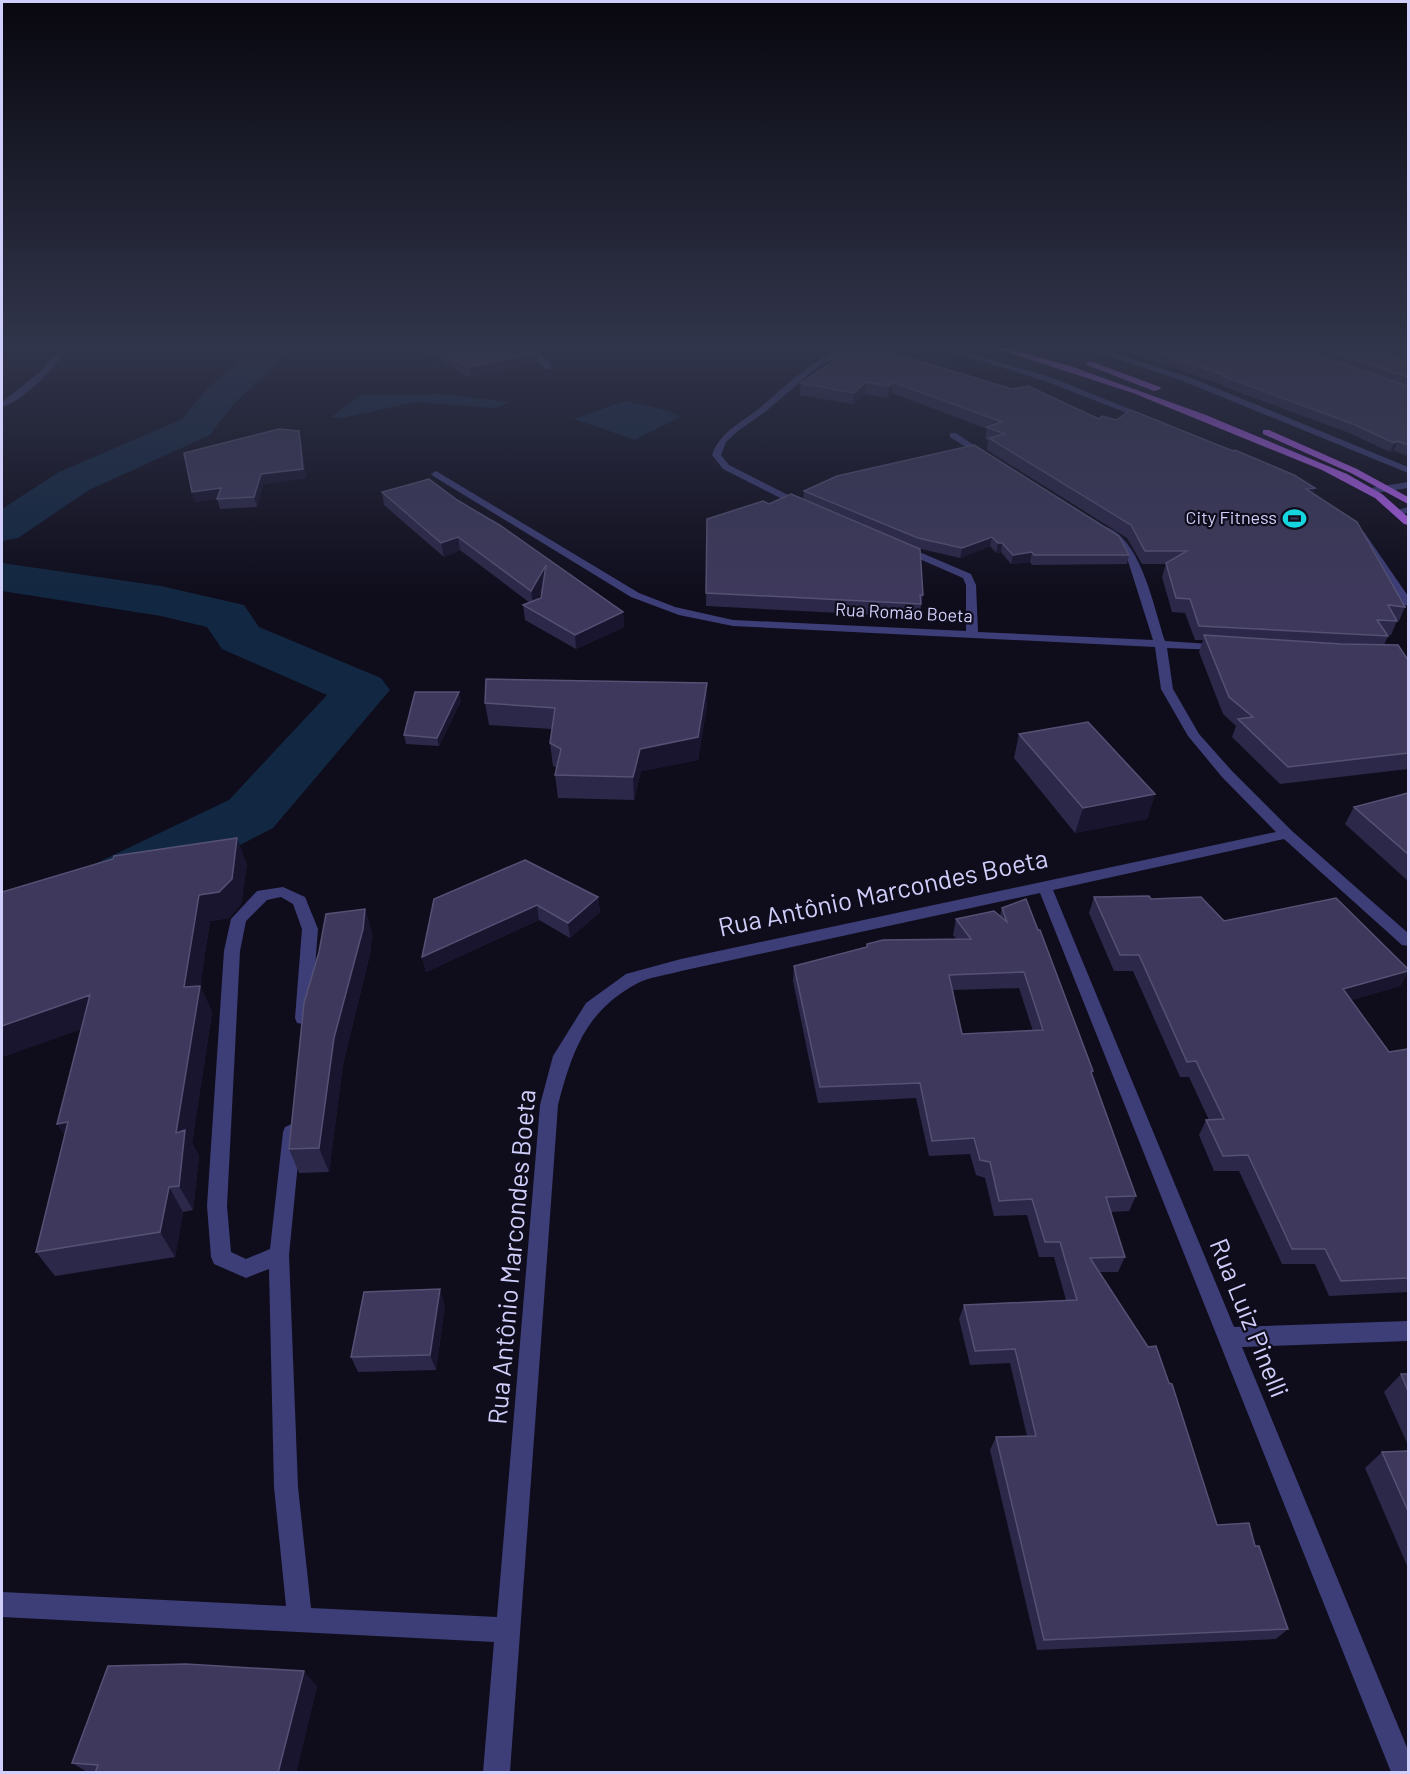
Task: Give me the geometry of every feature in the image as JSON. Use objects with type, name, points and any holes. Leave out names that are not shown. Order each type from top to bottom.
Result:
[{"type":"main road","points":[[1236,431],[1304,459],[1370,491],[1403,510],[1408,522]]},
{"type":"main road","points":[[1261,431],[1314,452],[1389,488],[1408,501]]},
{"type":"street","points":[[734,431],[717,449],[716,455],[726,467],[815,512]]},
{"type":"street","points":[[1312,431],[1408,470]]},
{"type":"street","points":[[953,435],[1002,465]]},
{"type":"street","name":"Rua Romão Boeta","points":[[436,474],[635,595],[663,608],[734,623],[1229,648]]},
{"type":"street","points":[[1370,491],[1408,485]]},
{"type":"street","points":[[1351,524],[1374,551],[1408,603]]},
{"type":"street","points":[[1099,526],[1122,542],[1133,561],[1160,643],[1167,689],[1194,736],[1227,774],[1287,834],[1408,942]]},
{"type":"street","points":[[897,546],[967,576],[971,585],[972,634]]},
{"type":"street","name":"Rua Antônio Marcondes Boeta","points":[[497,1773],[549,1105],[562,1056],[592,1006],[632,978],[681,965],[1287,834]]},
{"type":"street","name":"Rua Luiz Pinelli","points":[[1044,885],[1404,1773]]},
{"type":"street","points":[[279,1255],[246,1269],[221,1257],[217,1206],[232,951],[239,919],[262,895],[283,892],[300,901],[310,929],[302,1031]]},
{"type":"street","points":[[294,1114],[279,1255],[286,1487],[300,1619]]},
{"type":"street","points":[[1228,1337],[1408,1331]]},
{"type":"street","points":[[2,1605],[508,1630]]},
{"type":"water","points":[[608,431],[653,431],[635,440]]},
{"type":"building","points":[[272,431],[299,431],[303,469],[261,474],[254,497],[217,499],[221,488],[192,492],[184,453]]},
{"type":"building","points":[[997,431],[1183,431],[1294,475],[1315,488],[1306,489],[1357,522],[1405,607],[1388,605],[1397,621],[1377,620],[1388,636],[1199,626],[1190,599],[1176,598],[1166,563],[1187,551],[1145,551],[1131,525],[989,438],[1005,434]]},
{"type":"building","points":[[1368,431],[1408,431],[1408,445],[1398,441],[1394,443]]},
{"type":"building","points":[[974,445],[1119,536],[1129,555],[1034,555],[1032,552],[1013,555],[1002,543],[998,543],[992,537],[962,548],[918,538],[804,491],[837,476]]},
{"type":"building","points":[[429,479],[457,500],[501,526],[623,612],[575,635],[523,605],[541,598],[546,565],[531,591],[458,537],[441,543],[382,492]]},
{"type":"building","points":[[791,494],[920,549],[923,595],[920,595],[921,604],[706,593],[707,519],[763,501],[769,504]]},
{"type":"building","points":[[1204,635],[1341,644],[1398,645],[1408,660],[1408,753],[1288,767],[1238,719],[1253,717],[1229,697]]},
{"type":"building","points":[[486,679],[707,683],[698,737],[640,749],[633,777],[555,775],[561,749],[550,743],[555,708],[485,703]]},
{"type":"building","points":[[415,692],[459,692],[437,738],[404,735]]},
{"type":"building","points":[[1088,722],[1155,794],[1083,808],[1019,734]]},
{"type":"building","points":[[1408,793],[1408,854],[1354,807]]},
{"type":"building","points":[[237,838],[232,879],[219,892],[199,895],[184,987],[200,986],[176,1133],[185,1130],[179,1186],[169,1187],[160,1232],[36,1252],[68,1122],[57,1124],[90,995],[2,1026],[2,892],[113,859],[114,856]]},
{"type":"building","points":[[525,860],[598,897],[568,923],[537,905],[422,957],[434,899]]},
{"type":"building","points":[[1149,896],[1151,899],[1201,897],[1224,921],[1336,898],[1408,969],[1408,971],[1343,989],[1389,1052],[1408,1049],[1408,1278],[1341,1281],[1325,1249],[1292,1249],[1248,1155],[1223,1156],[1206,1120],[1224,1119],[1196,1061],[1187,1062],[1139,955],[1120,955],[1094,897]]},
{"type":"building","points":[[1026,899],[1093,1071],[1091,1072],[1136,1196],[1106,1197],[1125,1257],[1090,1258],[1148,1347],[1156,1346],[1169,1383],[1172,1384],[1217,1525],[1249,1523],[1255,1546],[1259,1546],[1288,1629],[1044,1640],[996,1437],[1036,1436],[1015,1349],[975,1351],[964,1305],[1077,1300],[1060,1242],[1045,1242],[1032,1199],[999,1201],[990,1162],[980,1160],[974,1138],[932,1141],[920,1083],[820,1087],[794,966],[867,947],[867,944],[883,940],[971,939],[956,919],[994,911],[1007,922],[1002,908]],"holes":[[[1024,972],[1043,1030],[962,1034],[949,975]]]},
{"type":"building","points":[[365,909],[363,929],[334,1038],[319,1148],[289,1149],[304,1003],[319,952],[326,914]]},
{"type":"building","points":[[440,1289],[430,1355],[351,1357],[364,1292]]},
{"type":"building","points":[[1401,1374],[1408,1374],[1408,1391]]},
{"type":"building","points":[[1408,1451],[1408,1511],[1382,1452]]},
{"type":"building","points":[[186,1664],[304,1671],[278,1773],[95,1773],[98,1765],[72,1763],[108,1666]]},
{"type":"waterway","points":[[2,528],[74,481],[187,431]]},
{"type":"waterway","points":[[2,577],[161,601],[226,616],[240,638],[362,690],[251,814],[2,937]]},
{"type":"place","name":"City Fitness","points":[[1295,518]]}]
